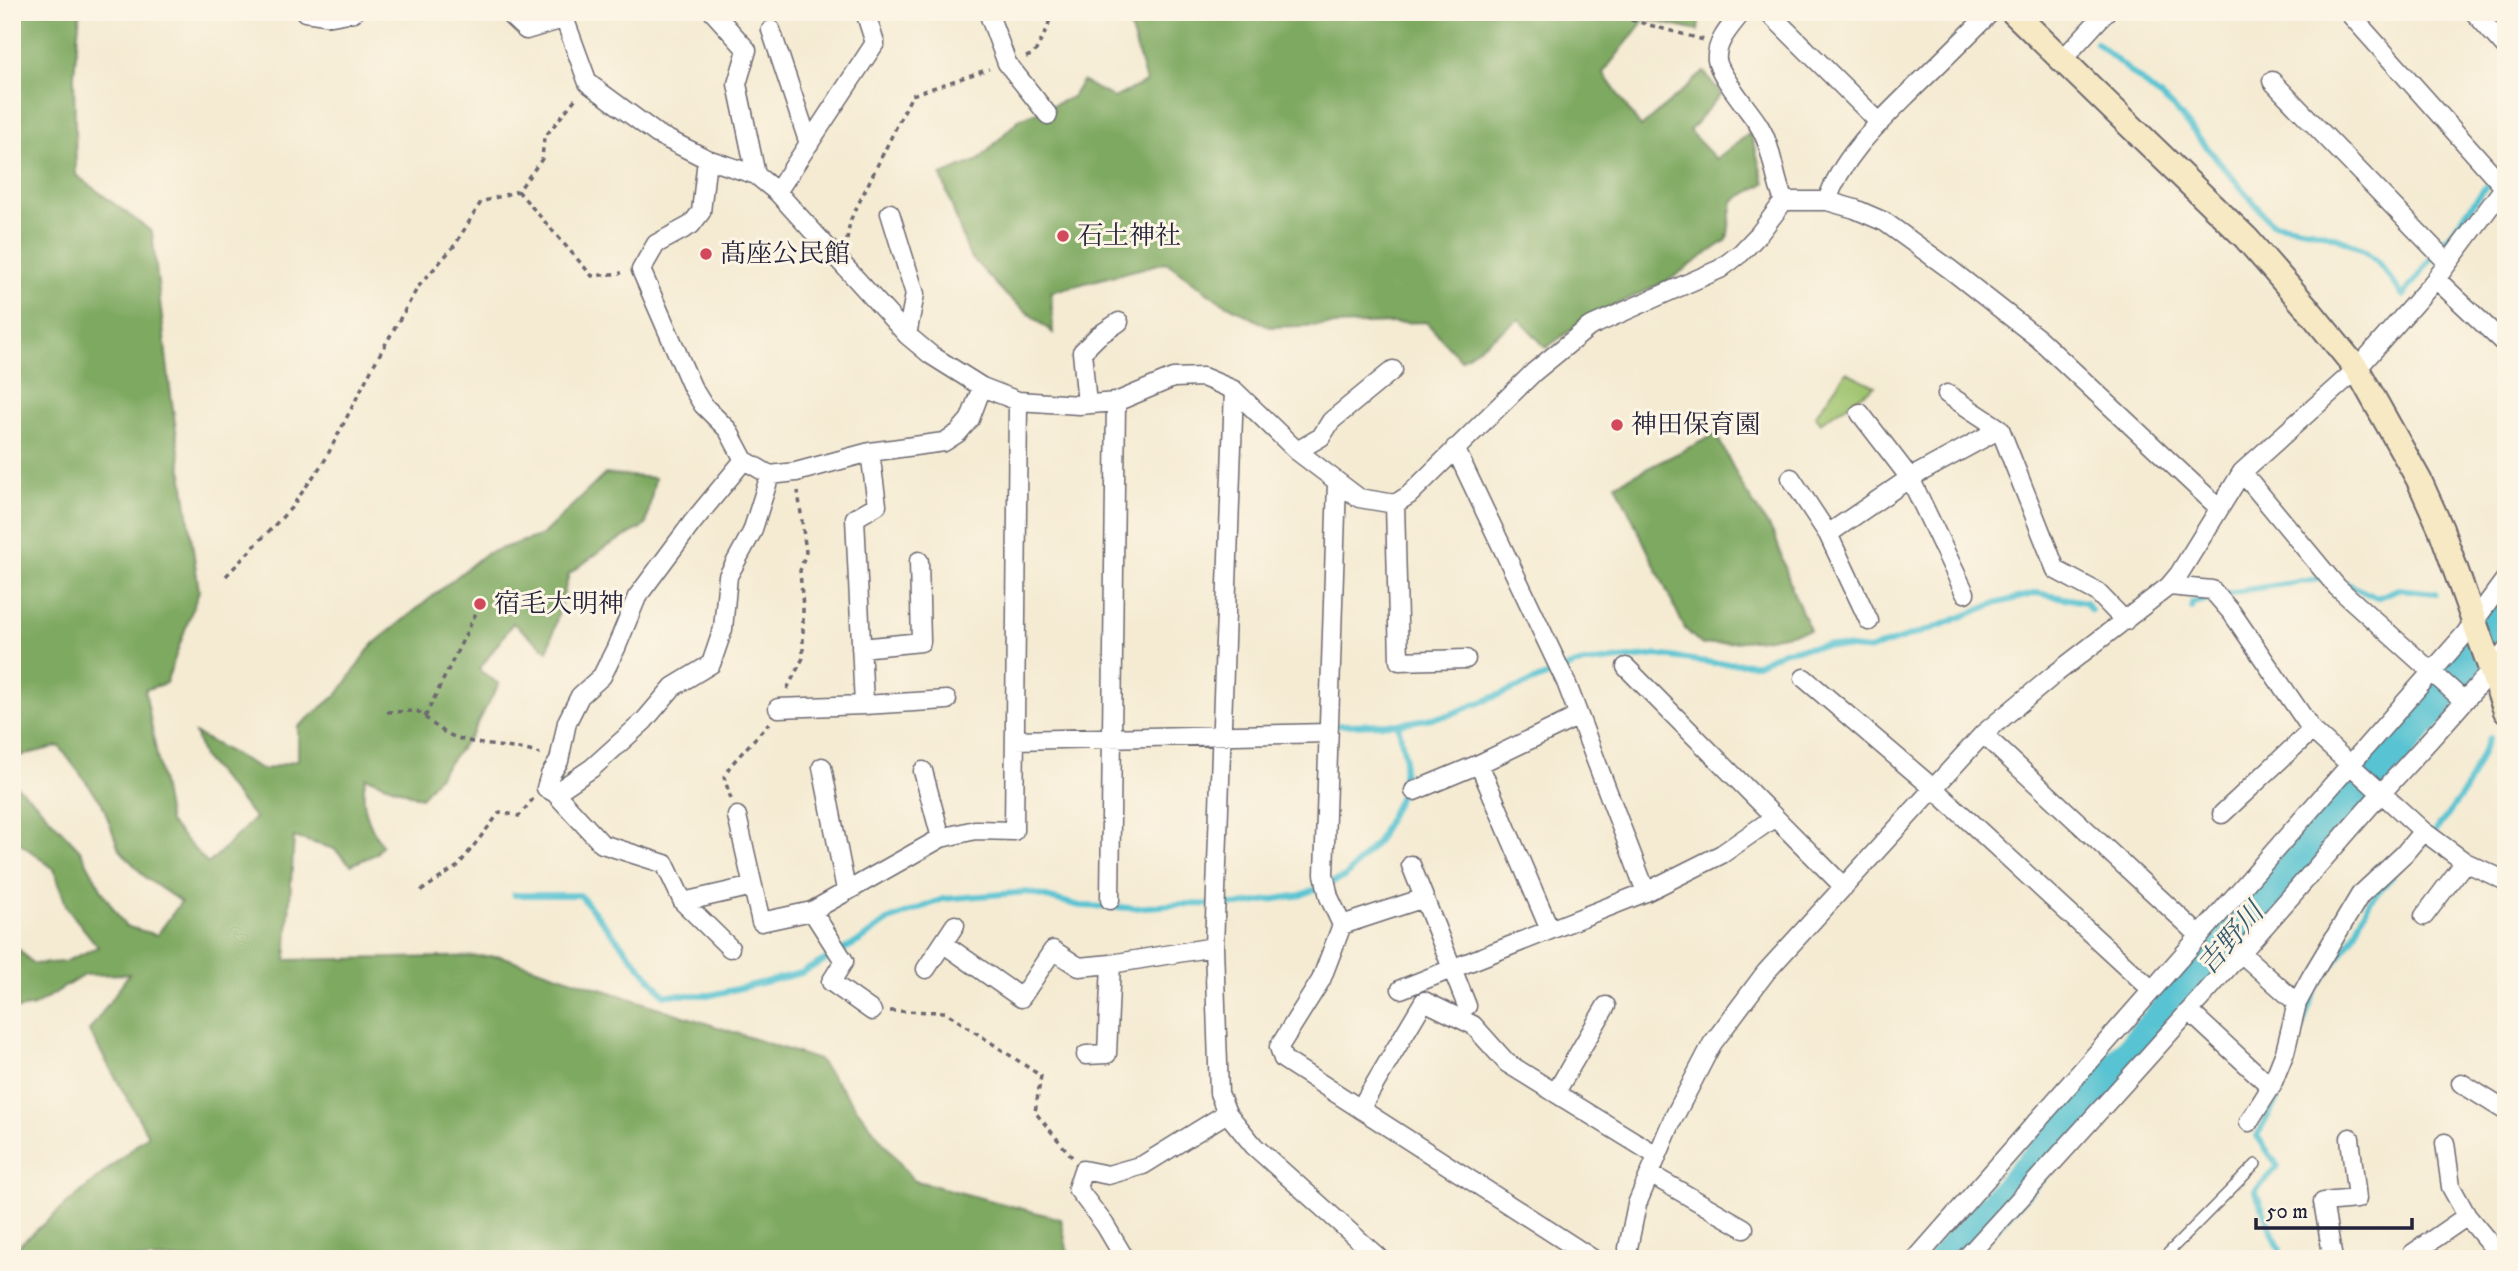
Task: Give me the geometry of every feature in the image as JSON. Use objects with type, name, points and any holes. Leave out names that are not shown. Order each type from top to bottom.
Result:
[{"type":"street","points":[[305,12],[332,16],[354,12]]},
{"type":"street","points":[[713,12],[747,50],[737,84],[755,175]]},
{"type":"street","points":[[776,192],[875,43],[865,12]]},
{"type":"street","points":[[988,12],[1007,63],[1048,116]]},
{"type":"street","points":[[1742,12],[1719,44],[1717,61],[1742,104],[1758,124],[1768,145],[1777,185],[1784,201]]},
{"type":"street","points":[[1768,12],[1880,122]]},
{"type":"street","points":[[1827,201],[1843,169],[1880,122],[1991,12]]},
{"type":"street","points":[[2013,12],[2070,52],[2246,238],[2357,369],[2419,480],[2441,528],[2476,628],[2495,660],[2506,711]]},
{"type":"street","points":[[2070,52],[2106,12]]},
{"type":"street","points":[[1629,1259],[1628,1248],[1637,1204],[1656,1155],[1712,1044],[1766,972],[1983,734],[2055,674],[2169,586],[2242,472],[2357,369],[2436,279],[2440,253],[2498,180],[2348,12]]},
{"type":"street","points":[[2474,12],[2506,48]]},
{"type":"street","points":[[511,16],[526,30],[562,16],[588,83],[657,134],[707,159],[755,175],[776,192],[907,335],[931,355],[982,387],[1018,401],[1087,404],[1116,402],[1173,378],[1203,377],[1234,390],[1297,451],[1359,498],[1395,504],[1409,495],[1534,372],[1589,327],[1720,268],[1741,253],[1784,201]]},
{"type":"street","points":[[771,30],[810,144]]},
{"type":"street","points":[[2272,81],[2440,253]]},
{"type":"street","points":[[707,159],[701,212],[691,225],[656,244],[641,271],[692,387],[703,405],[728,430],[744,460],[770,475],[796,472],[870,452],[944,442],[958,433],[970,419],[982,387]]},
{"type":"street","points":[[1784,201],[1827,201],[1885,222],[2039,339],[2220,508]]},
{"type":"street","points":[[890,213],[915,294],[907,335]]},
{"type":"street","points":[[2436,279],[2506,345]]},
{"type":"street","points":[[1087,404],[1082,352],[1098,336],[1119,322]]},
{"type":"street","points":[[1297,451],[1321,437],[1331,421],[1393,370]]},
{"type":"street","points":[[1234,390],[1214,947],[1219,1093],[1227,1113],[1254,1146],[1369,1255]]},
{"type":"street","points":[[1947,394],[2000,429],[2056,570],[2096,592],[2124,621]]},
{"type":"street","points":[[737,816],[761,922],[812,911],[941,838],[975,830],[1014,831],[1018,401]]},
{"type":"street","points":[[1110,900],[1116,402]]},
{"type":"street","points":[[1860,413],[1910,478],[1965,593]]},
{"type":"street","points":[[1828,534],[1910,478],[2000,429]]},
{"type":"street","points":[[1455,448],[1562,674],[1646,892]]},
{"type":"street","points":[[864,705],[855,518],[877,505],[870,452]]},
{"type":"street","points":[[730,948],[683,902],[664,864],[602,844],[555,793],[546,788],[559,761],[567,722],[580,696],[601,676],[617,648],[637,597],[692,523],[744,460]]},
{"type":"street","points":[[2242,472],[2337,587],[2462,698]]},
{"type":"street","points":[[555,793],[592,768],[627,737],[673,687],[711,664],[723,629],[728,576],[752,532],[770,475]]},
{"type":"street","points":[[1791,478],[1828,534],[1869,621]]},
{"type":"street","points":[[1338,483],[1324,874],[1329,897],[1342,925],[1321,980],[1279,1047],[1283,1059],[1593,1259]]},
{"type":"street","points":[[1395,504],[1399,661],[1466,659]]},
{"type":"street","points":[[861,648],[921,642],[919,561]]},
{"type":"street","points":[[1916,1259],[2476,628],[2506,578]]},
{"type":"street","points":[[2169,586],[2212,590],[2312,730],[2429,835],[2465,862],[2506,881]]},
{"type":"street","points":[[1965,1259],[2242,954],[2378,790],[2495,660]]},
{"type":"street","points":[[1626,667],[1844,887]]},
{"type":"street","points":[[1804,678],[1933,788],[2152,990]]},
{"type":"street","points":[[778,708],[947,700]]},
{"type":"street","points":[[1414,791],[1479,764],[1578,716]]},
{"type":"street","points":[[2222,814],[2312,730]]},
{"type":"street","points":[[1015,740],[1328,733]]},
{"type":"street","points":[[1983,734],[2200,936]]},
{"type":"street","points":[[1479,764],[1550,930]]},
{"type":"street","points":[[822,768],[846,890]]},
{"type":"street","points":[[923,771],[941,838]]},
{"type":"street","points":[[1401,989],[1646,892],[1722,854],[1775,817]]},
{"type":"street","points":[[2249,1122],[2271,1087],[2285,1052],[2297,1003],[2360,895],[2429,835]]},
{"type":"street","points":[[2424,916],[2465,862]]},
{"type":"street","points":[[1411,866],[1467,1006]]},
{"type":"street","points":[[683,902],[753,886]]},
{"type":"street","points":[[1342,925],[1424,898]]},
{"type":"street","points":[[812,911],[844,961],[831,982],[872,1011]]},
{"type":"street","points":[[926,969],[955,925]]},
{"type":"street","points":[[944,944],[1021,998],[1053,950],[1079,967],[1214,947]]},
{"type":"street","points":[[2242,954],[2297,1003]]},
{"type":"street","points":[[1086,1055],[1107,1054],[1111,964]]},
{"type":"street","points":[[1360,1109],[1424,1001],[1473,1025],[1507,1063],[1656,1155]]},
{"type":"street","points":[[1556,1092],[1606,1006]]},
{"type":"street","points":[[2190,1012],[2271,1087]]},
{"type":"street","points":[[2461,1083],[2506,1111]]},
{"type":"street","points":[[1125,1259],[1105,1225],[1077,1188],[1083,1170],[1108,1175],[1143,1165],[1227,1113]]},
{"type":"street","points":[[2333,1259],[2323,1202],[2357,1199],[2350,1138]]},
{"type":"street","points":[[2445,1143],[2451,1186],[2467,1216],[2496,1251],[2506,1254]]},
{"type":"street","points":[[1650,1174],[1744,1228]]},
{"type":"street","points":[[2411,1259],[2412,1254],[2467,1216]]},
{"type":"lane","points":[[2162,1259],[2256,1164]]},
{"type":"path","points":[[842,263],[850,221],[912,96],[1034,54],[1047,29],[1052,12]]},
{"type":"path","points":[[1602,12],[1719,44]]},
{"type":"path","points":[[226,576],[291,508],[325,460],[372,368],[418,287],[455,245],[481,202],[518,191],[542,159],[544,138],[588,83]]},
{"type":"path","points":[[518,191],[592,276],[641,271]]},
{"type":"path","points":[[737,816],[724,777],[730,766],[765,729],[803,658],[800,572],[806,552],[796,472]]},
{"type":"path","points":[[425,717],[476,613]]},
{"type":"path","points":[[387,712],[417,710],[446,734],[472,743],[523,749],[559,761]]},
{"type":"path","points":[[421,891],[458,866],[500,812],[519,816],[530,800],[555,793]]},
{"type":"path","points":[[872,1011],[945,1012],[1041,1076],[1035,1112],[1083,1170]]},
{"type":"green space","points":[[12,12],[80,12],[74,75],[76,175],[152,232],[170,388],[199,591],[166,683],[145,690],[169,822],[208,864],[255,818],[203,757],[195,733],[263,770],[298,760],[298,727],[339,693],[371,646],[485,554],[542,535],[605,474],[655,478],[646,525],[606,547],[569,574],[548,651],[513,623],[479,670],[499,684],[471,735],[421,798],[366,777],[364,804],[382,845],[376,854],[351,865],[334,849],[294,837],[286,960],[500,956],[819,1060],[913,1180],[1061,1219],[1069,1259],[12,1259],[12,1251],[148,1135],[89,1031],[129,974],[84,975],[34,1006],[12,1010],[12,942],[33,964],[64,962],[98,947],[67,908],[54,869],[12,837],[12,782],[33,800],[80,850],[125,926],[157,935],[181,902],[147,879],[119,849],[102,803],[59,746],[12,758]]},
{"type":"green space","points":[[1126,12],[1700,12],[1698,31],[1645,19],[1603,73],[1641,127],[1704,72],[1721,94],[1689,131],[1716,159],[1750,133],[1765,183],[1733,201],[1727,240],[1669,280],[1586,319],[1546,348],[1519,319],[1461,360],[1426,322],[1269,327],[1218,300],[1166,262],[1051,292],[1053,333],[1007,296],[969,255],[941,175],[979,160],[1018,120],[1072,97],[1082,81],[1114,98],[1146,82]]},
{"type":"green space","points":[[1846,372],[1875,386],[1820,423],[1815,416]]},
{"type":"green space","points":[[1716,434],[1745,491],[1775,536],[1793,592],[1810,630],[1763,639],[1702,645],[1685,629],[1616,484]]},
{"type":"waterway","points":[[2096,43],[2173,107],[2271,223],[2329,235],[2357,246],[2379,264],[2403,296],[2506,160]]},
{"type":"waterway","points":[[2192,608],[2192,603],[2245,590],[2326,578]]},
{"type":"waterway","points":[[2337,579],[2377,598],[2398,589],[2435,593]]},
{"type":"waterway","points":[[1339,725],[1398,724],[1449,715],[1576,664],[1657,655],[1714,663],[1757,664],[1784,651],[1827,645],[1868,650],[1994,604],[2037,593],[2085,602],[2091,610]]},
{"type":"waterway","name":"吉野川","points":[[1947,1259],[2050,1148],[2438,700],[2506,610]]},
{"type":"waterway","points":[[514,895],[580,895],[664,995],[712,995],[801,973],[861,940],[887,921],[943,899],[1027,892],[1080,906],[1135,908],[1183,904],[1239,905],[1301,895],[1345,877],[1377,842],[1401,794],[1405,757],[1398,724]]},
{"type":"waterway","points":[[2417,850],[2432,836],[2464,792],[2489,738]]},
{"type":"waterway","points":[[2280,1250],[2255,1191],[2278,1166],[2257,1136],[2277,1100],[2315,989],[2352,939],[2370,901],[2393,876]]},
{"type":"place","name":"石土神社","points":[[1063,236]]},
{"type":"place","name":"髙座公民館","points":[[706,254]]},
{"type":"place","name":"神田保育園","points":[[1617,425]]},
{"type":"place","name":"宿毛大明神","points":[[480,604]]}]
